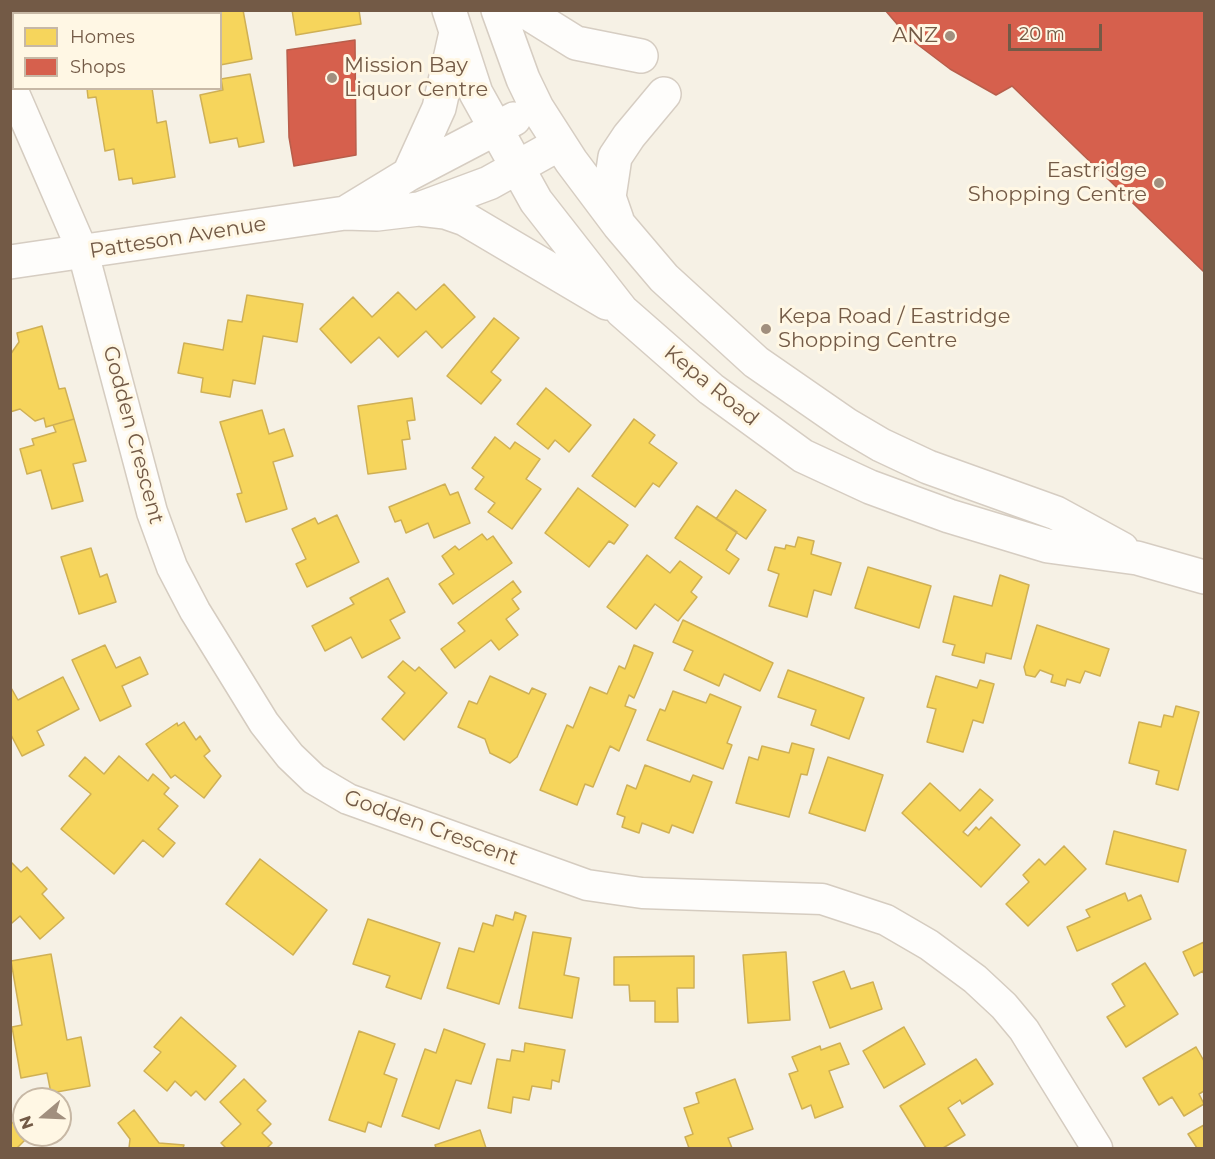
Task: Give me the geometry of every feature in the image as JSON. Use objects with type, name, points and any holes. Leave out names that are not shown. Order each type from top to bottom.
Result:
[{"type":"main road","name":"Kepa Road","points":[[498,10],[523,79],[537,108],[559,144],[619,225],[664,278],[756,362],[847,425],[928,467],[1056,513],[1137,558]]},
{"type":"main road","points":[[523,10],[576,43],[641,57]]},
{"type":"main road","name":"Kepa Road","points":[[452,22],[476,93],[516,168],[566,242],[622,311],[711,389],[803,456],[833,472],[939,512],[1048,546],[1137,558],[1204,577]]},
{"type":"main road","points":[[409,174],[439,108],[450,68],[452,22]]},
{"type":"main road","points":[[619,225],[609,197],[615,157],[629,136],[664,94]]},
{"type":"main road","name":"Patteson Avenue","points":[[345,213],[409,174],[537,108]]},
{"type":"main road","name":"Patteson Avenue","points":[[10,262],[345,213],[378,214],[419,209],[458,196],[559,144]]},
{"type":"main road","points":[[419,209],[445,212],[465,219],[564,280],[622,311]]},
{"type":"street","name":"Godden Crescent","points":[[13,90],[83,252],[152,512],[172,567],[195,611],[264,723],[279,744],[308,774],[348,799],[587,885],[642,893],[822,899],[862,910],[886,920],[929,945],[975,980],[1004,1006],[1024,1030],[1097,1149]]},
{"type":"building: Homes","points":[[186,10],[243,10],[252,59],[222,65],[222,12],[186,12]]},
{"type":"building: Homes","points":[[292,10],[359,10],[361,24],[296,35]]},
{"type":"building: Homes","points":[[250,74],[264,142],[239,147],[237,138],[210,143],[200,95],[223,90],[222,79]]},
{"type":"building: Homes","points":[[87,90],[152,90],[157,123],[166,121],[175,177],[133,184],[132,178],[119,180],[114,149],[105,151],[96,97],[88,98]]},
{"type":"building: Homes","points":[[444,284],[475,317],[442,348],[426,331],[398,357],[379,337],[351,363],[320,329],[353,297],[372,317],[398,292],[416,310]]},
{"type":"building: Homes","points":[[247,295],[303,304],[297,342],[263,336],[255,384],[233,380],[230,397],[201,392],[203,378],[178,373],[184,343],[223,350],[228,320],[242,322]]},
{"type":"building: Homes","points":[[494,318],[519,338],[491,372],[501,380],[481,404],[447,376]]},
{"type":"building: Homes","points":[[42,326],[59,389],[65,388],[74,419],[46,427],[44,418],[35,421],[20,409],[10,412],[10,355],[19,342],[17,333]]},
{"type":"building: Homes","points":[[546,388],[591,425],[569,452],[555,440],[548,449],[517,424]]},
{"type":"building: Homes","points":[[412,398],[415,420],[407,421],[410,439],[402,440],[406,469],[368,474],[358,406]]},
{"type":"building: Homes","points":[[262,410],[269,434],[284,429],[293,456],[273,462],[287,509],[246,522],[237,494],[242,493],[220,422]]},
{"type":"building: Homes","points":[[74,419],[86,461],[73,464],[83,501],[52,509],[41,470],[27,474],[20,449],[34,445],[32,439],[56,432],[53,425]]},
{"type":"building: Homes","points":[[634,419],[655,435],[649,443],[677,463],[659,487],[653,483],[635,507],[592,476]]},
{"type":"building: Homes","points":[[495,437],[510,449],[515,442],[540,459],[526,479],[541,489],[512,529],[488,512],[495,503],[475,489],[484,477],[472,468]]},
{"type":"building: Homes","points":[[445,484],[450,495],[458,492],[470,523],[434,538],[428,523],[406,533],[401,520],[395,522],[389,507]]},
{"type":"building: Homes","points":[[578,488],[628,525],[614,544],[609,541],[589,567],[545,533]]},
{"type":"building: Homes","points":[[736,490],[766,510],[746,539],[716,519]]},
{"type":"building: Homes","points":[[697,506],[737,532],[726,550],[739,559],[729,574],[675,538]]},
{"type":"building: Homes","points":[[337,515],[359,562],[307,587],[296,564],[306,559],[292,529],[315,518],[318,524]]},
{"type":"building: Homes","points":[[482,534],[487,540],[493,536],[512,563],[453,604],[439,584],[454,574],[442,556],[455,546],[459,550]]},
{"type":"building: Homes","points":[[798,537],[814,541],[811,554],[841,563],[831,595],[814,590],[807,617],[769,606],[779,574],[768,570],[775,547],[785,549],[786,545],[795,547]]},
{"type":"building: Homes","points":[[91,548],[100,577],[107,574],[116,602],[79,614],[61,557]]},
{"type":"building: Homes","points":[[647,555],[670,573],[680,561],[702,577],[691,592],[697,597],[678,621],[655,604],[636,629],[607,607]]},
{"type":"building: Homes","points":[[868,567],[931,586],[919,628],[855,608]]},
{"type":"building: Homes","points":[[1000,575],[1029,585],[1011,659],[986,653],[984,663],[952,655],[955,645],[943,642],[954,596],[992,606]]},
{"type":"building: Homes","points":[[388,578],[405,612],[390,620],[400,638],[362,658],[351,637],[325,651],[312,626],[354,604],[350,598]]},
{"type":"building: Homes","points":[[513,581],[521,592],[512,599],[519,609],[506,619],[518,635],[499,650],[491,640],[455,668],[441,649],[465,631],[458,623]]},
{"type":"building: Homes","points":[[683,620],[773,663],[760,691],[724,674],[719,686],[684,670],[693,651],[673,642]]},
{"type":"building: Homes","points":[[1037,625],[1109,649],[1100,676],[1085,671],[1080,683],[1067,679],[1065,686],[1051,682],[1053,675],[1040,670],[1035,677],[1026,675],[1024,667]]},
{"type":"building: Homes","points":[[105,645],[116,668],[140,657],[148,674],[122,686],[131,706],[100,721],[72,660]]},
{"type":"building: Homes","points":[[634,645],[653,653],[634,698],[629,695],[625,706],[636,710],[619,751],[610,746],[593,787],[585,784],[577,805],[540,790],[567,725],[573,728],[590,687],[607,694],[619,666],[625,669]]},
{"type":"building: Homes","points":[[403,661],[415,671],[419,667],[447,693],[404,740],[382,719],[405,693],[388,677]]},
{"type":"building: Homes","points":[[788,670],[864,698],[849,739],[811,725],[816,710],[778,697]]},
{"type":"building: Homes","points":[[490,676],[529,694],[532,688],[546,694],[517,757],[510,763],[490,753],[485,739],[458,727],[469,701],[477,704]]},
{"type":"building: Homes","points":[[936,676],[977,688],[980,680],[994,684],[983,723],[973,720],[963,752],[927,742],[936,709],[927,707]]},
{"type":"building: Homes","points":[[63,677],[79,709],[37,731],[44,745],[22,756],[10,733],[10,686],[18,700]]},
{"type":"building: Homes","points":[[673,691],[706,703],[710,694],[741,707],[727,743],[732,745],[723,769],[647,740],[660,709],[665,711]]},
{"type":"building: Homes","points":[[1176,706],[1199,712],[1178,790],[1156,784],[1159,771],[1129,763],[1139,722],[1161,727],[1164,715],[1173,717]]},
{"type":"building: Homes","points":[[184,722],[196,740],[200,736],[210,751],[204,756],[221,776],[204,798],[175,775],[171,778],[146,744],[177,723],[178,726]]},
{"type":"building: Homes","points":[[792,743],[814,749],[807,775],[801,774],[789,817],[736,803],[749,757],[758,760],[762,746],[789,753]]},
{"type":"building: Homes","points":[[119,756],[148,781],[153,774],[169,788],[164,794],[178,806],[158,829],[175,843],[163,857],[143,840],[114,874],[61,829],[91,794],[69,776],[85,757],[104,774]]},
{"type":"building: Homes","points":[[828,757],[883,775],[865,831],[809,813]]},
{"type":"building: Homes","points":[[645,765],[690,782],[693,775],[712,782],[693,833],[672,825],[669,833],[642,823],[639,833],[622,827],[625,817],[617,814],[627,785],[636,789]]},
{"type":"building: Homes","points":[[930,783],[960,811],[980,789],[993,800],[963,832],[968,836],[976,827],[979,830],[991,817],[1020,845],[981,887],[902,813]]},
{"type":"building: Homes","points":[[1114,831],[1186,850],[1178,882],[1106,864]]},
{"type":"building: Homes","points":[[1064,846],[1086,869],[1028,926],[1006,904],[1029,882],[1023,875],[1039,859],[1045,865]]},
{"type":"building: Homes","points":[[260,859],[327,910],[293,955],[226,904]]},
{"type":"building: Homes","points":[[10,861],[21,872],[27,867],[47,889],[42,894],[64,918],[40,939],[20,916],[12,923],[10,922]]},
{"type":"building: Homes","points":[[1125,893],[1128,901],[1141,895],[1151,919],[1077,951],[1067,927],[1090,917],[1086,910]]},
{"type":"building: Homes","points":[[515,912],[526,916],[499,1004],[447,988],[459,948],[474,952],[483,923],[493,926],[496,915],[513,920]]},
{"type":"building: Homes","points":[[368,919],[440,943],[421,999],[386,987],[390,976],[353,964]]},
{"type":"building: Homes","points":[[533,932],[571,938],[564,975],[579,978],[572,1018],[519,1008]]},
{"type":"building: Homes","points":[[1204,942],[1204,975],[1203,971],[1194,976],[1183,952]]},
{"type":"building: Homes","points":[[786,952],[790,1020],[748,1023],[743,955]]},
{"type":"building: Homes","points":[[51,954],[67,1040],[81,1037],[90,1086],[72,1089],[72,1087],[50,1087],[47,1073],[21,1078],[12,1027],[22,1025],[11,961]]},
{"type":"building: Homes","points":[[694,956],[694,988],[677,988],[678,1022],[655,1022],[655,1001],[630,1001],[629,985],[614,985],[614,957]]},
{"type":"building: Homes","points":[[1145,963],[1178,1014],[1126,1047],[1107,1017],[1125,1006],[1112,984]]},
{"type":"building: Homes","points":[[844,971],[851,989],[873,982],[882,1009],[830,1028],[813,982]]},
{"type":"building: Homes","points":[[181,1017],[236,1066],[205,1100],[196,1091],[191,1096],[175,1081],[167,1091],[144,1071],[161,1052],[154,1047]]},
{"type":"building: Homes","points":[[904,1027],[925,1064],[884,1088],[863,1051]]},
{"type":"building: Homes","points":[[444,1029],[485,1044],[471,1084],[456,1080],[439,1129],[402,1116],[425,1049],[436,1053]]},
{"type":"building: Homes","points":[[359,1031],[395,1044],[384,1074],[397,1079],[381,1127],[368,1122],[365,1132],[329,1120]]},
{"type":"building: Homes","points":[[525,1043],[565,1050],[559,1082],[552,1080],[551,1089],[532,1086],[529,1100],[513,1097],[511,1113],[488,1108],[497,1059],[510,1061],[512,1050],[524,1052]]},
{"type":"building: Homes","points":[[840,1043],[849,1064],[829,1071],[843,1107],[815,1118],[811,1105],[802,1109],[789,1074],[798,1071],[792,1057],[820,1046],[821,1050]]},
{"type":"building: Homes","points":[[1196,1047],[1204,1061],[1204,1091],[1199,1094],[1204,1104],[1184,1116],[1172,1097],[1159,1105],[1143,1078]]},
{"type":"building: Homes","points":[[976,1059],[993,1084],[962,1104],[960,1100],[948,1108],[965,1135],[943,1148],[926,1148],[900,1106]]},
{"type":"building: Homes","points":[[244,1079],[266,1101],[257,1110],[271,1124],[262,1133],[272,1143],[267,1148],[226,1148],[221,1143],[241,1124],[220,1102]]},
{"type":"building: Homes","points":[[735,1079],[753,1129],[728,1138],[732,1148],[689,1148],[685,1137],[693,1134],[684,1108],[699,1103],[696,1093]]},
{"type":"building: Homes","points":[[134,1110],[159,1143],[184,1145],[183,1148],[129,1148],[130,1139],[118,1123]]},
{"type":"building: Homes","points":[[10,1120],[12,1122],[12,1147],[18,1147],[10,1148]]},
{"type":"building: Homes","points":[[1204,1125],[1204,1148],[1197,1148],[1188,1134]]},
{"type":"building: Homes","points":[[480,1130],[486,1148],[436,1148],[435,1145]]},
{"type":"building: Shops","name":"Eastridge Shopping Centre","points":[[885,10],[1204,10],[1204,272],[1012,86],[996,95],[950,69],[909,38]]},
{"type":"building: Shops","points":[[355,40],[356,155],[294,166],[289,137],[287,50]]},
{"type":"place","name":"ANZ","points":[[950,36]]},
{"type":"place","name":"Mission Bay Liquor Centre","points":[[332,78]]},
{"type":"place","name":"Eastridge Shopping Centre","points":[[1159,183]]},
{"type":"place","name":"Kepa Road / Eastridge Shopping Centre","points":[[766,329]]}]
